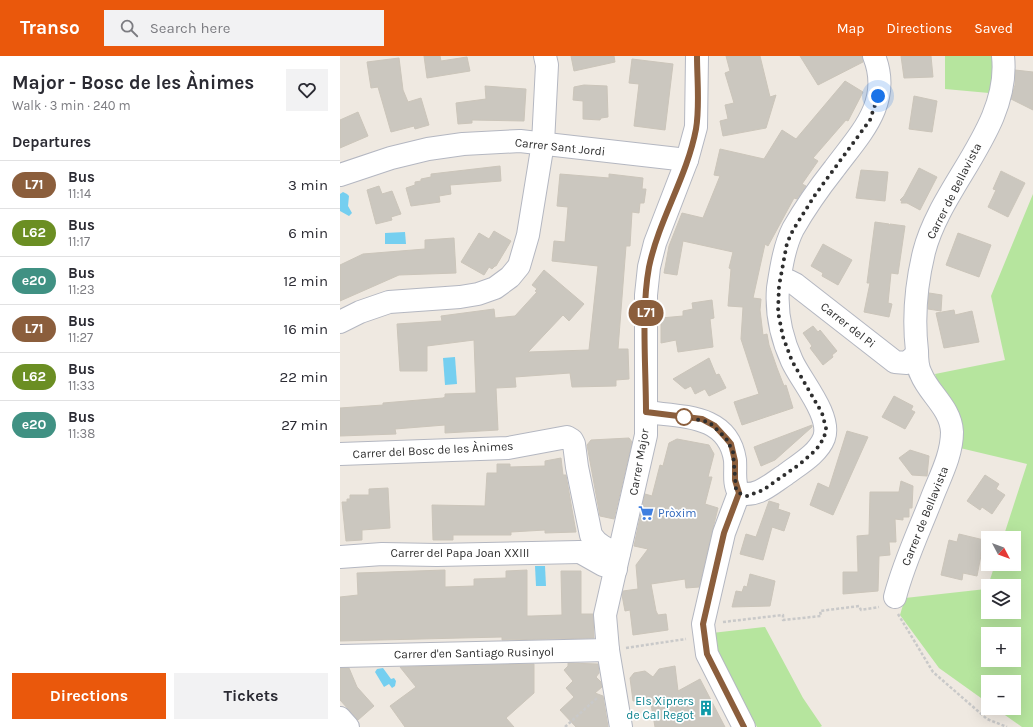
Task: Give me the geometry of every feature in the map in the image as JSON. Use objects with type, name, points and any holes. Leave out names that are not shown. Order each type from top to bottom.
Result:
[{"type":"street","points":[[340,322],[360,312],[389,302],[460,297],[478,294],[495,288],[510,277],[519,266],[528,235],[543,144],[547,65],[545,56]]},
{"type":"street","name":"Carrer Major","points":[[621,727],[608,650],[605,615],[644,447],[646,412],[646,295],[649,268],[661,226],[687,160],[696,127],[697,56]]},
{"type":"street","points":[[646,412],[702,419],[715,426],[731,444],[735,461],[736,489],[739,493],[747,496],[755,494],[800,464],[820,444],[826,428],[822,413],[792,361],[783,337],[778,312],[779,286],[787,243],[793,230],[819,189],[870,120],[878,96],[880,82],[874,56]]},
{"type":"street","name":"Carrer de Bellavista","points":[[895,601],[904,568],[945,466],[952,432],[947,413],[920,373],[917,354],[915,307],[917,284],[925,250],[936,221],[996,113],[1003,85],[1002,56]]},
{"type":"street","name":"Carrer Sant Jordi","points":[[340,175],[392,158],[463,144],[520,141],[687,160]]},
{"type":"street","name":"Carrer del Pi","points":[[779,286],[783,282],[789,281],[795,284],[895,362],[907,363],[917,354]]},
{"type":"street","name":"Carrer del Bosc de les Ànimes","points":[[340,454],[494,449],[567,437],[572,440],[585,543]]},
{"type":"street","points":[[739,493],[724,533],[704,630],[707,654],[744,727]]},
{"type":"street","points":[[585,543],[603,565],[618,561]]},
{"type":"street","name":"Carrer del Papa Joan XXIII","points":[[340,557],[382,554],[437,555],[585,543]]},
{"type":"street","name":"Carrer d'en Santiago Rusinyol","points":[[340,656],[608,650]]},
{"type":"street","points":[[340,718],[348,727]]},
{"type":"path","points":[[608,650],[783,615],[783,620],[821,616],[820,611],[859,606],[861,610],[895,601],[899,619],[933,672],[987,719],[1008,727]]},
{"type":"path","points":[[565,727],[614,683]]},
{"type":"green space","points":[[945,56],[992,56],[992,78],[989,93],[945,89]]},
{"type":"green space","points":[[1033,194],[1033,727],[1022,727],[1005,715],[1021,715],[1021,675],[981,675],[981,698],[939,668],[900,615],[905,598],[981,590],[981,619],[1021,619],[1021,579],[990,579],[993,571],[1021,571],[1021,531],[1005,531],[1027,464],[960,448],[935,374],[1005,360],[991,296]]},
{"type":"green space","points":[[765,627],[803,698],[822,726],[757,727],[750,716],[726,669],[712,633]]},
{"type":"water","points":[[343,192],[349,196],[348,206],[352,213],[349,216],[340,211],[340,194]]},
{"type":"water","points":[[405,232],[406,244],[385,244],[385,233]]},
{"type":"water","points":[[455,357],[457,384],[445,385],[443,358]]},
{"type":"water","points":[[535,566],[545,566],[546,586],[536,586]]},
{"type":"water","points":[[383,668],[391,679],[394,678],[396,681],[395,686],[392,688],[389,684],[384,687],[375,672],[377,669]]},
{"type":"building","points":[[424,56],[440,56],[441,61],[467,57],[470,71],[427,78]]},
{"type":"building","points":[[571,56],[614,56],[615,62],[574,71]]},
{"type":"building","points":[[726,56],[760,56],[770,97],[776,95],[766,128],[723,136],[720,121],[728,119],[725,105],[734,103],[725,73],[730,71]]},
{"type":"building","points":[[800,56],[862,56],[863,62],[818,85]]},
{"type":"building","points":[[901,56],[931,56],[933,77],[904,78]]},
{"type":"building","points":[[399,58],[403,90],[408,102],[421,98],[429,125],[415,129],[414,126],[391,132],[378,87],[371,88],[367,62]]},
{"type":"building","points":[[632,59],[673,64],[665,130],[634,126],[639,84],[629,83]]},
{"type":"building","points":[[1015,70],[1033,72],[1033,110],[1011,99],[1015,85]]},
{"type":"building","points":[[845,81],[863,92],[848,121],[846,120],[813,158],[818,161],[802,184],[806,186],[797,199],[794,198],[768,246],[765,244],[753,298],[761,299],[760,310],[763,335],[767,334],[777,368],[784,386],[786,385],[793,408],[742,425],[734,402],[759,394],[741,339],[743,307],[728,306],[731,269],[729,268],[733,252],[683,241],[677,275],[664,273],[669,246],[682,213],[703,218],[720,176],[714,175],[720,149],[764,159],[782,130],[796,139]]},
{"type":"building","points":[[584,85],[607,86],[608,117],[601,118],[600,120],[583,119],[583,101],[573,100],[574,87]]},
{"type":"building","points":[[485,86],[526,89],[524,121],[472,120],[472,123],[458,124],[456,103],[486,99]]},
{"type":"building","points":[[914,96],[937,101],[932,132],[909,129]]},
{"type":"building","points":[[358,112],[368,136],[340,148],[340,120]]},
{"type":"building","points":[[500,166],[501,181],[450,185],[451,194],[439,196],[440,202],[411,206],[406,188],[415,185],[415,182],[421,181],[421,179],[431,177],[431,174]]},
{"type":"building","points":[[919,168],[937,177],[920,210],[907,203],[901,203],[902,201],[900,200],[904,196]]},
{"type":"building","points":[[861,170],[888,172],[885,201],[856,198]]},
{"type":"building","points":[[1001,171],[1025,183],[1008,217],[988,207],[996,190],[993,189]]},
{"type":"building","points":[[560,174],[609,178],[609,174],[643,178],[642,189],[646,189],[644,203],[640,203],[639,213],[632,212],[630,246],[626,246],[618,349],[628,349],[629,379],[616,380],[616,386],[572,387],[570,373],[515,377],[516,387],[496,388],[498,430],[445,433],[445,425],[395,429],[396,434],[340,436],[340,408],[443,398],[445,397],[445,394],[476,393],[474,340],[427,346],[427,371],[400,371],[397,324],[442,321],[441,316],[494,309],[495,318],[515,316],[537,292],[535,291],[537,289],[532,285],[544,270],[584,304],[569,321],[563,315],[528,352],[589,350],[598,266],[552,261],[554,241],[565,242],[568,207],[557,206]]},
{"type":"building","points":[[379,186],[382,194],[392,191],[401,214],[391,217],[392,220],[376,224],[367,190]]},
{"type":"building","points":[[875,222],[889,224],[889,226],[890,224],[905,226],[898,274],[891,273],[888,303],[892,304],[889,317],[864,312],[870,283],[867,283]]},
{"type":"building","points":[[494,231],[511,241],[496,266],[492,269],[489,267],[484,275],[461,262],[479,233],[489,239]]},
{"type":"building","points":[[958,233],[991,245],[979,277],[946,265]]},
{"type":"building","points":[[454,238],[456,273],[399,275],[340,301],[340,265],[363,254],[425,249],[425,240]]},
{"type":"building","points":[[823,244],[852,260],[838,285],[822,276],[823,273],[811,266]]},
{"type":"building","points":[[929,293],[942,295],[941,311],[928,309]]},
{"type":"building","points":[[712,300],[714,318],[710,319],[713,347],[678,352],[676,340],[661,343],[661,318],[683,316],[683,311],[693,309],[692,303]]},
{"type":"building","points":[[954,310],[955,315],[972,311],[979,342],[944,348],[936,313]]},
{"type":"building","points":[[813,326],[818,332],[820,330],[837,351],[832,355],[833,357],[823,365],[810,348],[812,346],[803,333]]},
{"type":"building","points":[[709,358],[716,375],[719,374],[726,388],[709,396],[705,389],[695,394],[691,386],[685,389],[673,379]]},
{"type":"building","points":[[894,396],[913,406],[911,410],[915,412],[905,429],[882,417]]},
{"type":"building","points":[[812,425],[812,427],[775,460],[761,466],[754,447]]},
{"type":"building","points":[[847,431],[868,437],[833,515],[810,505],[818,483],[829,488]]},
{"type":"building","points":[[629,438],[632,442],[614,519],[600,516],[587,445],[591,440]]},
{"type":"building","points":[[677,439],[709,445],[714,454],[708,477],[712,477],[705,504],[718,508],[699,587],[686,588],[685,579],[651,584],[656,611],[658,615],[666,614],[668,630],[633,635],[630,610],[625,611],[622,595],[623,591],[638,589],[636,565],[648,549],[634,546],[645,494],[652,496],[660,465],[663,466],[669,443]]},
{"type":"building","points":[[910,450],[929,456],[927,476],[912,475],[899,458]]},
{"type":"building","points":[[561,458],[563,475],[566,475],[576,532],[545,533],[545,530],[511,532],[511,535],[453,535],[453,540],[433,540],[432,505],[485,506],[487,473],[497,473],[497,464],[510,464],[510,467],[545,466],[545,461]]},
{"type":"building","points":[[985,475],[999,484],[996,489],[1005,495],[992,514],[982,507],[980,510],[967,501]]},
{"type":"building","points":[[901,481],[913,486],[912,508],[909,508],[909,517],[903,517],[903,520],[895,519],[896,542],[889,542],[890,555],[879,556],[878,591],[843,594],[843,572],[858,572],[857,536],[869,535],[870,492],[899,492]]},
{"type":"building","points":[[388,488],[390,528],[362,530],[362,540],[346,541],[342,502],[347,502],[347,499],[350,499],[350,495],[369,495],[369,489]]},
{"type":"building","points":[[769,501],[779,504],[778,509],[790,513],[784,531],[772,527],[763,560],[740,554],[746,534],[756,537]]},
{"type":"building","points":[[959,534],[981,539],[981,555],[977,576],[963,573],[962,580],[941,575],[949,540],[957,542]]},
{"type":"building","points":[[445,570],[445,587],[474,586],[474,579],[506,578],[506,571],[527,570],[527,616],[562,615],[561,571],[581,571],[581,614],[593,614],[594,638],[502,640],[502,637],[340,641],[340,597],[358,595],[357,573]]},
{"type":"building","points":[[750,574],[775,581],[770,606],[732,607],[736,591],[742,592],[744,586],[747,587]]},
{"type":"building","points":[[568,663],[598,664],[599,673],[596,677],[601,682],[602,687],[595,693],[603,696],[608,727],[576,727],[560,710],[574,697],[566,688],[573,681],[564,670],[568,666]]},
{"type":"building","points":[[534,664],[534,693],[506,718],[514,727],[405,727],[390,706],[416,687],[400,667]]},
{"type":"building","points":[[675,666],[678,691],[700,679],[725,727],[655,727],[650,699],[633,701],[630,678],[634,673],[645,671],[653,677],[659,669]]},
{"type":"building","points":[[340,668],[349,668],[357,687],[374,706],[358,720],[340,700]]},
{"type":"bus line","name":"L71","points":[[697,56],[696,127],[687,160],[655,243],[649,268],[646,295],[646,412],[702,419],[709,422],[721,431],[731,444],[735,461],[736,489],[739,493],[724,533],[703,624],[707,654],[725,693],[744,727]]},
{"type":"place","name":"Pròxim","points":[[646,513]]},
{"type":"place","name":"Els Xiprers de Cal Regot","points":[[706,708]]},
{"type":"route","points":[[684,417],[702,419],[709,422],[721,431],[731,444],[735,461],[736,489],[739,493],[747,496],[763,490],[800,464],[816,450],[824,438],[826,428],[822,413],[801,379],[783,337],[778,312],[779,286],[787,243],[793,230],[815,195],[870,120],[875,109],[878,96]]}]
